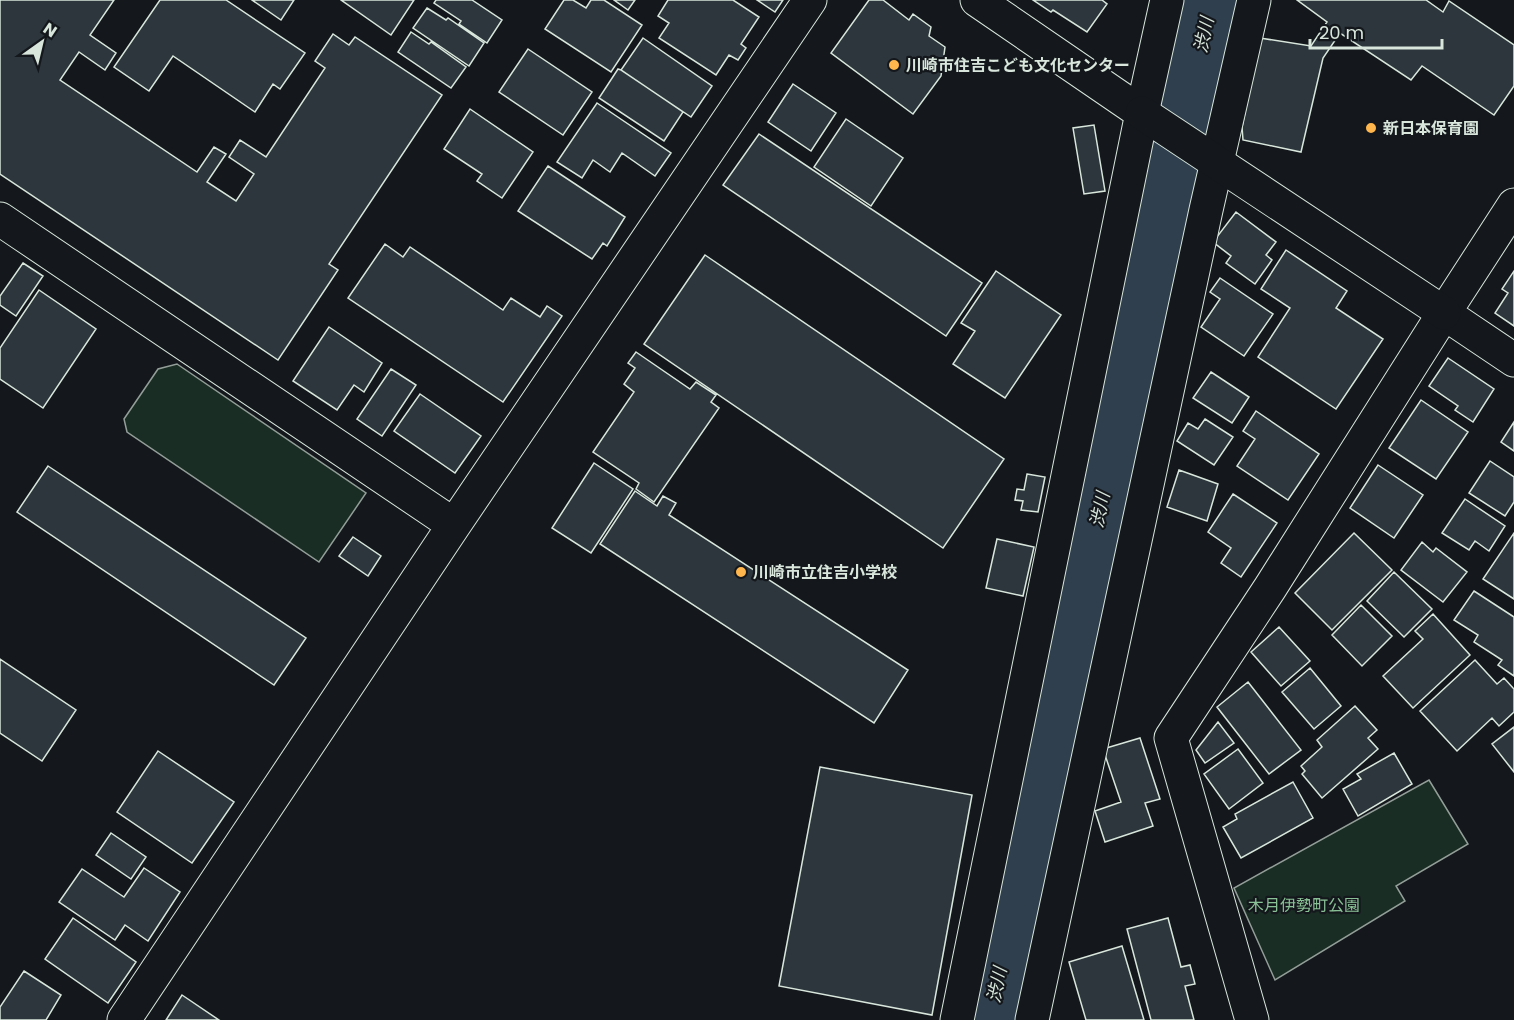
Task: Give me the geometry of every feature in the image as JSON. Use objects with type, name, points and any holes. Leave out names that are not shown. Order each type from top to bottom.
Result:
[{"type":"street","points":[[124,1020],[454,525],[810,0]]},
{"type":"street","points":[[977,0],[1142,113],[1514,360]]},
{"type":"street","points":[[957,1020],[1167,0]]},
{"type":"street","points":[[1032,1020],[1206,210],[1254,0]]},
{"type":"street","points":[[1252,1020],[1171,738],[1270,588],[1514,205]]},
{"type":"street","points":[[0,219],[454,525]]},
{"type":"green space","points":[[177,364],[366,493],[319,562],[127,432],[124,419],[158,369]]},
{"type":"green space","name":"木月伊勢町公園","points":[[1429,780],[1468,844],[1396,886],[1405,901],[1275,980],[1234,888]]},
{"type":"building","points":[[0,0],[114,0],[90,35],[116,53],[105,70],[79,52],[60,80],[197,172],[214,147],[226,154],[207,182],[236,201],[254,174],[229,157],[240,140],[266,157],[325,68],[315,61],[333,34],[349,45],[355,37],[442,95],[329,264],[338,270],[278,360],[0,174]]},
{"type":"building","points":[[160,0],[226,0],[305,53],[280,89],[273,84],[255,112],[173,56],[149,91],[114,67]]},
{"type":"building","points":[[252,0],[294,0],[281,20]]},
{"type":"building","points":[[341,0],[414,0],[391,35]]},
{"type":"building","points":[[436,0],[472,0],[502,20],[487,43],[459,24],[461,21],[434,3]]},
{"type":"building","points":[[564,0],[573,0],[586,8],[591,0],[604,0],[642,25],[611,72],[545,29]]},
{"type":"building","points":[[614,0],[635,0],[628,10]]},
{"type":"building","points":[[668,0],[733,0],[759,17],[741,44],[746,48],[738,60],[729,55],[716,75],[659,38],[669,23],[658,16]]},
{"type":"building","points":[[757,0],[783,0],[775,12]]},
{"type":"building","name":"川崎市住吉こども文化センター","points":[[869,0],[883,0],[909,20],[913,14],[931,27],[929,36],[945,47],[941,76],[913,114],[831,53]]},
{"type":"building","points":[[1033,0],[1102,0],[1107,4],[1087,32]]},
{"type":"building","points":[[1297,0],[1426,0],[1443,12],[1449,1],[1514,45],[1514,86],[1494,115],[1422,66],[1411,80],[1340,33],[1323,58],[1301,152],[1243,140],[1242,127],[1260,38],[1311,46],[1327,22]]},
{"type":"building","points":[[427,8],[446,20],[448,18],[484,43],[469,66],[413,28]]},
{"type":"building","points":[[411,32],[429,44],[431,42],[466,67],[451,88],[398,52]]},
{"type":"building","points":[[643,38],[712,86],[691,117],[621,70]]},
{"type":"building","points":[[528,49],[592,92],[563,135],[499,92]]},
{"type":"building","points":[[618,69],[683,112],[664,141],[599,98]]},
{"type":"building","points":[[793,84],[836,113],[811,151],[768,122]]},
{"type":"building","points":[[597,103],[671,153],[655,176],[622,153],[610,172],[593,160],[582,178],[557,162]]},
{"type":"building","points":[[470,109],[533,152],[502,198],[477,181],[482,174],[444,149]]},
{"type":"building","points":[[846,119],[903,158],[871,206],[814,167]]},
{"type":"building","points":[[1094,125],[1105,191],[1084,194],[1073,128]]},
{"type":"building","points":[[759,134],[982,283],[946,336],[723,185]]},
{"type":"building","points":[[548,166],[625,217],[607,246],[603,243],[592,259],[518,211]]},
{"type":"building","points":[[1236,212],[1276,242],[1266,255],[1272,260],[1255,284],[1226,263],[1231,256],[1213,242]]},
{"type":"building","points":[[385,244],[403,257],[410,247],[503,310],[511,298],[540,317],[547,306],[562,316],[503,402],[348,298]]},
{"type":"building","points":[[1286,250],[1347,291],[1336,308],[1383,339],[1336,409],[1258,357],[1290,308],[1261,289]]},
{"type":"building","points":[[705,255],[1004,459],[943,548],[644,344]]},
{"type":"building","points":[[23,263],[43,276],[16,316],[0,305],[0,296]]},
{"type":"building","points":[[996,271],[1061,315],[1005,398],[953,364],[975,331],[961,323]]},
{"type":"building","points":[[1514,271],[1514,326],[1495,313],[1508,293],[1502,289]]},
{"type":"building","points":[[1220,278],[1273,314],[1244,356],[1201,327],[1220,299],[1210,292]]},
{"type":"building","points":[[39,290],[96,329],[43,408],[0,379],[0,348]]},
{"type":"building","points":[[329,327],[382,363],[364,392],[354,385],[337,410],[293,381]]},
{"type":"building","points":[[636,352],[690,389],[696,382],[716,395],[711,402],[719,408],[654,502],[636,489],[639,483],[593,452],[634,392],[624,384],[635,368],[628,363]]},
{"type":"building","points":[[1448,358],[1494,389],[1473,422],[1455,410],[1458,406],[1429,386]]},
{"type":"building","points":[[391,369],[416,385],[382,436],[357,419]]},
{"type":"building","points":[[1211,372],[1249,397],[1232,423],[1193,398]]},
{"type":"building","points":[[420,394],[481,436],[455,473],[394,431]]},
{"type":"building","points":[[1421,400],[1468,432],[1436,479],[1389,448]]},
{"type":"building","points":[[1256,411],[1319,454],[1288,500],[1237,466],[1255,439],[1243,431]]},
{"type":"building","points":[[1205,419],[1233,437],[1214,465],[1177,441],[1188,423],[1198,429]]},
{"type":"building","points":[[1514,422],[1514,451],[1501,442]]},
{"type":"building","points":[[1490,461],[1514,477],[1514,502],[1505,516],[1469,493]]},
{"type":"building","points":[[594,463],[633,489],[591,553],[552,528]]},
{"type":"building","points":[[1378,465],[1423,495],[1394,538],[1350,508]]},
{"type":"building","points":[[48,466],[306,638],[274,685],[17,512]]},
{"type":"building","points":[[1179,470],[1218,484],[1207,521],[1167,507]]},
{"type":"building","points":[[1027,474],[1045,477],[1038,512],[1021,510],[1023,501],[1015,500],[1017,489],[1024,490]]},
{"type":"building","points":[[635,491],[657,506],[663,496],[676,503],[669,515],[908,670],[874,723],[600,544]]},
{"type":"building","points":[[1233,494],[1277,523],[1241,577],[1221,563],[1231,548],[1208,532]]},
{"type":"building","points":[[1465,499],[1505,526],[1489,551],[1475,541],[1469,550],[1442,533]]},
{"type":"building","points":[[1354,533],[1392,570],[1332,630],[1295,593]]},
{"type":"building","points":[[1514,533],[1514,599],[1483,579]]},
{"type":"building","points":[[353,537],[381,556],[368,576],[339,556]]},
{"type":"building","points":[[997,539],[1034,547],[1023,596],[986,588]]},
{"type":"building","points":[[1422,542],[1433,552],[1436,548],[1467,572],[1443,602],[1401,570]]},
{"type":"building","points":[[1394,572],[1432,609],[1404,637],[1367,601]]},
{"type":"building","points":[[1474,591],[1514,617],[1514,676],[1498,665],[1502,660],[1474,642],[1478,635],[1454,620]]},
{"type":"building","points":[[1361,605],[1392,636],[1362,666],[1332,635]]},
{"type":"building","points":[[1433,614],[1470,655],[1413,708],[1383,676],[1423,639],[1415,631]]},
{"type":"building","points":[[1279,627],[1310,661],[1281,686],[1251,652]]},
{"type":"building","points":[[0,659],[76,710],[42,761],[0,733]]},
{"type":"building","points":[[1475,660],[1497,684],[1504,678],[1514,689],[1514,712],[1499,726],[1492,718],[1457,751],[1420,711]]},
{"type":"building","points":[[1310,668],[1341,706],[1314,729],[1282,692]]},
{"type":"building","points":[[1248,682],[1301,750],[1269,774],[1217,707]]},
{"type":"building","points":[[1355,706],[1377,730],[1368,738],[1378,749],[1322,798],[1302,774],[1305,771],[1301,766],[1322,747],[1317,740]]},
{"type":"building","points":[[1218,722],[1234,743],[1205,763],[1196,750]]},
{"type":"building","points":[[1514,727],[1514,772],[1492,744]]},
{"type":"building","points":[[1140,738],[1160,799],[1145,803],[1153,826],[1105,842],[1095,811],[1121,802],[1103,749]]},
{"type":"building","points":[[1238,749],[1263,783],[1229,809],[1204,774]]},
{"type":"building","points":[[158,751],[234,802],[192,863],[117,812]]},
{"type":"building","points":[[1394,753],[1412,784],[1358,816],[1343,789],[1361,779],[1357,774]]},
{"type":"building","points":[[820,767],[972,795],[932,1015],[779,986]]},
{"type":"building","points":[[1293,782],[1313,818],[1241,858],[1223,827],[1237,819],[1235,814]]},
{"type":"building","points":[[111,833],[146,857],[131,879],[96,855]]},
{"type":"building","points":[[144,868],[180,892],[148,941],[125,925],[115,940],[59,902],[82,869],[124,897]]},
{"type":"building","points":[[73,918],[136,962],[108,1003],[45,959]]},
{"type":"building","points":[[1168,918],[1181,967],[1190,965],[1195,984],[1185,986],[1194,1020],[1151,1020],[1127,929]]},
{"type":"building","points":[[1122,946],[1144,1020],[1086,1020],[1069,962]]},
{"type":"building","points":[[24,971],[61,995],[46,1020],[0,1020],[0,1007]]},
{"type":"building","points":[[182,995],[219,1020],[166,1020]]},
{"type":"waterway","name":"渋川","points":[[989,1020],[1179,137],[1211,0]]},
{"type":"place","name":"川崎市住吉こども文化センター","points":[[894,65]]},
{"type":"place","name":"新日本保育園","points":[[1371,128]]},
{"type":"place","name":"川崎市立住吉小学校","points":[[741,572]]}]
